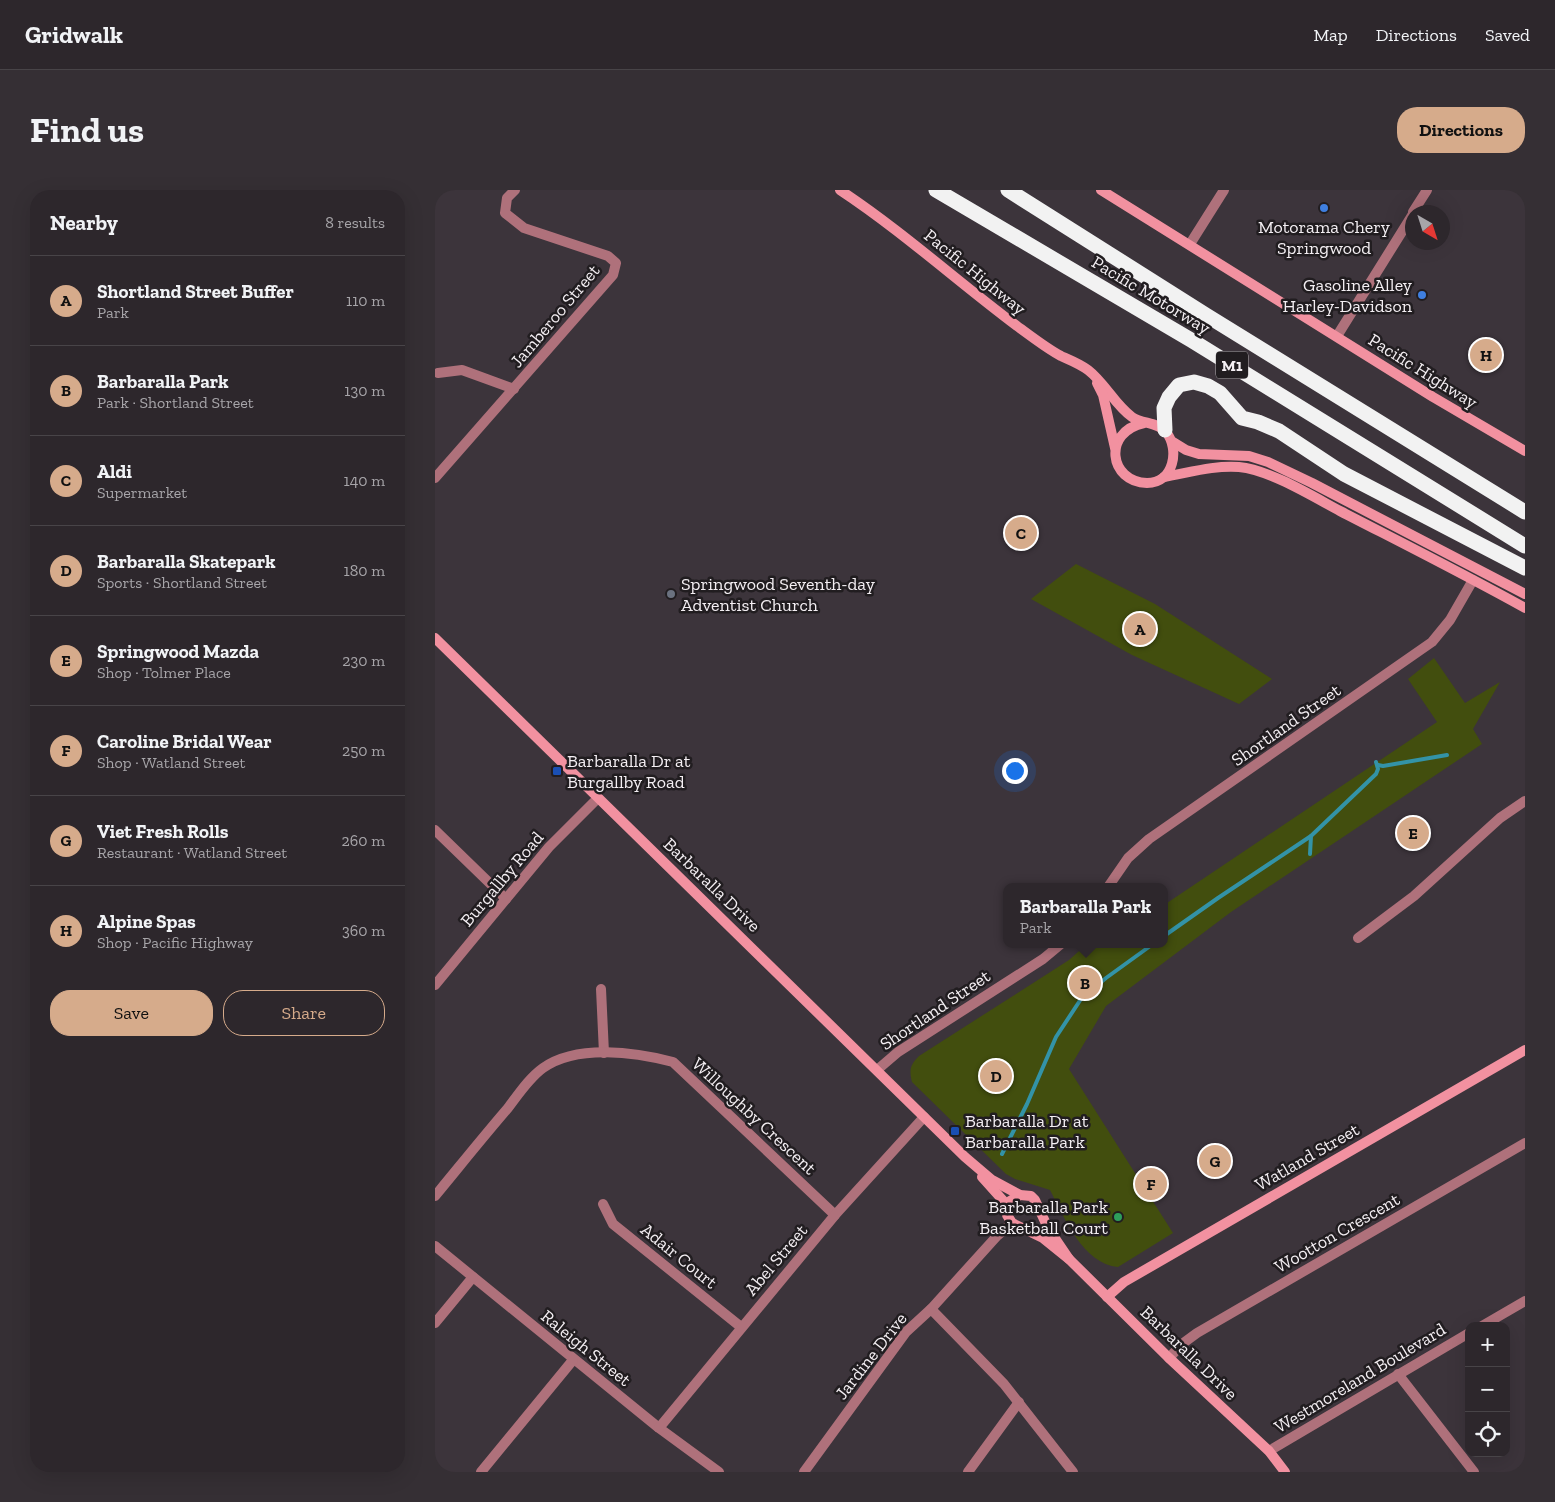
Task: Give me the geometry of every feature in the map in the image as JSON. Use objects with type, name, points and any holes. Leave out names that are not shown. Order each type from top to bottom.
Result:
[{"type":"highway","name":"Pacific Motorway","points":[[936,190],[1191,340],[1525,546]]},
{"type":"highway","name":"Pacific Motorway","points":[[1008,190],[1525,512]]},
{"type":"highway","points":[[1169,436],[1164,408],[1169,397],[1179,385],[1194,382],[1208,386],[1220,393],[1242,418],[1258,422],[1279,431],[1344,474],[1525,568]]},
{"type":"street","name":"Jamberoo Street","points":[[435,478],[613,275],[616,263],[608,256],[524,228],[505,213],[507,198],[515,190]]},
{"type":"street","name":"Pacific Highway","points":[[840,190],[871,210],[1016,326],[1059,355],[1087,370],[1132,417],[1144,423]]},
{"type":"street","name":"Pacific Highway","points":[[1101,190],[1433,397],[1525,451]]},
{"type":"street","points":[[1190,244],[1223,190]]},
{"type":"street","points":[[1418,205],[1427,190]]},
{"type":"street","points":[[1337,336],[1405,226]]},
{"type":"street","points":[[438,373],[462,370],[514,389]]},
{"type":"street","points":[[1093,375],[1103,395],[1117,463],[1125,475],[1133,480],[1147,483],[1163,477],[1223,467],[1241,467],[1268,475],[1525,608]]},
{"type":"street","points":[[1115,450],[1122,433],[1133,425],[1144,423],[1155,424],[1186,450],[1199,454],[1249,456],[1267,462],[1321,487],[1525,594]]},
{"type":"street","points":[[1163,477],[1169,471],[1175,454],[1169,436]]},
{"type":"street","name":"Shortland Street","points":[[1110,883],[1128,858],[1149,840],[1432,642],[1450,620],[1473,580]]},
{"type":"street","name":"Barbaralla Drive","points":[[435,638],[965,1157],[992,1180],[1019,1195],[1031,1196],[1035,1200],[1048,1228],[1069,1259]]},
{"type":"street","name":"Burgallby Road","points":[[435,985],[549,847],[597,798]]},
{"type":"street","points":[[1358,938],[1414,896],[1500,818],[1525,801]]},
{"type":"street","points":[[435,830],[506,899]]},
{"type":"street","name":"Shortland Street","points":[[877,1070],[898,1052],[1043,959],[1056,948]]},
{"type":"street","points":[[601,989],[604,1053]]},
{"type":"street","name":"Watland Street","points":[[1107,1297],[1124,1282],[1525,1050]]},
{"type":"street","name":"Willoughby Crescent","points":[[435,1196],[525,1086],[543,1068],[568,1056],[604,1053],[647,1055],[673,1062],[835,1215]]},
{"type":"street","name":"Abel Street","points":[[659,1428],[835,1215],[924,1117]]},
{"type":"street","name":"Wootton Crescent","points":[[1169,1358],[1182,1344],[1197,1333],[1525,1143]]},
{"type":"street","name":"Barbaralla Drive","points":[[965,1157],[1008,1206],[1007,1215],[1015,1226],[1024,1228],[1043,1238],[1069,1259],[1169,1358],[1269,1452],[1285,1472]]},
{"type":"street","points":[[1008,1206],[1010,1201],[1019,1195]]},
{"type":"street","name":"Adair Court","points":[[603,1204],[613,1224],[741,1327]]},
{"type":"street","points":[[1024,1228],[1029,1227],[1037,1220],[1040,1210]]},
{"type":"street","name":"Jardine Drive","points":[[804,1472],[906,1332],[931,1309],[997,1236],[1012,1223]]},
{"type":"street","name":"Raleigh Street","points":[[435,1246],[573,1360],[659,1428],[719,1472]]},
{"type":"street","points":[[435,1323],[473,1277]]},
{"type":"street","points":[[1489,1322],[1525,1301]]},
{"type":"street","points":[[931,1309],[1004,1384],[1073,1472]]},
{"type":"street","name":"Westmoreland Boulevard","points":[[1269,1452],[1465,1335]]},
{"type":"street","points":[[481,1472],[573,1360]]},
{"type":"street","points":[[1398,1374],[1474,1472]]},
{"type":"street","points":[[967,1472],[1019,1402]]},
{"type":"green space","points":[[1076,564],[1155,604],[1272,679],[1239,704],[1132,655],[1031,599]]},
{"type":"green space","points":[[1434,658],[1465,703],[1500,682],[1473,729],[1482,744],[1231,912],[1106,1006],[1069,1069],[1173,1233],[1118,1267],[1106,1264],[1095,1258],[1076,1238],[1050,1190],[1015,1179],[1006,1174],[912,1082],[912,1065],[919,1056],[1069,960],[1082,948],[1168,948],[1168,902],[1437,722],[1408,679]]},
{"type":"waterway","points":[[1378,765],[1383,766],[1447,755]]},
{"type":"waterway","points":[[1168,933],[1311,836],[1376,774],[1378,769],[1376,762]]},
{"type":"waterway","points":[[1310,854],[1311,836]]},
{"type":"waterway","points":[[1002,1154],[1027,1104],[1056,1037],[1081,999],[1147,948]]},
{"type":"place","name":"Motorama Chery Springwood","points":[[1324,208]]},
{"type":"place","name":"Gasoline Alley Harley-Davidson","points":[[1422,295]]},
{"type":"place","name":"Alpine Spas","points":[[1486,355]]},
{"type":"place","name":"Aldi","points":[[1021,533]]},
{"type":"place","name":"Springwood Seventh-day Adventist Church","points":[[671,594]]},
{"type":"place","name":"Shortland Street Buffer","points":[[1140,629]]},
{"type":"place","name":"Barbaralla Dr at Burgallby Road","points":[[557,771]]},
{"type":"place","name":"Springwood Mazda","points":[[1413,833]]},
{"type":"place","name":"Barbaralla Park","points":[[1085,983]]},
{"type":"place","name":"Barbaralla Skatepark","points":[[996,1076]]},
{"type":"place","name":"Barbaralla Dr at Barbaralla Park","points":[[955,1131]]},
{"type":"place","name":"Viet Fresh Rolls","points":[[1215,1161]]},
{"type":"place","name":"Caroline Bridal Wear","points":[[1151,1184]]},
{"type":"place","name":"Barbaralla Park Basketball Court","points":[[1118,1217]]}]
